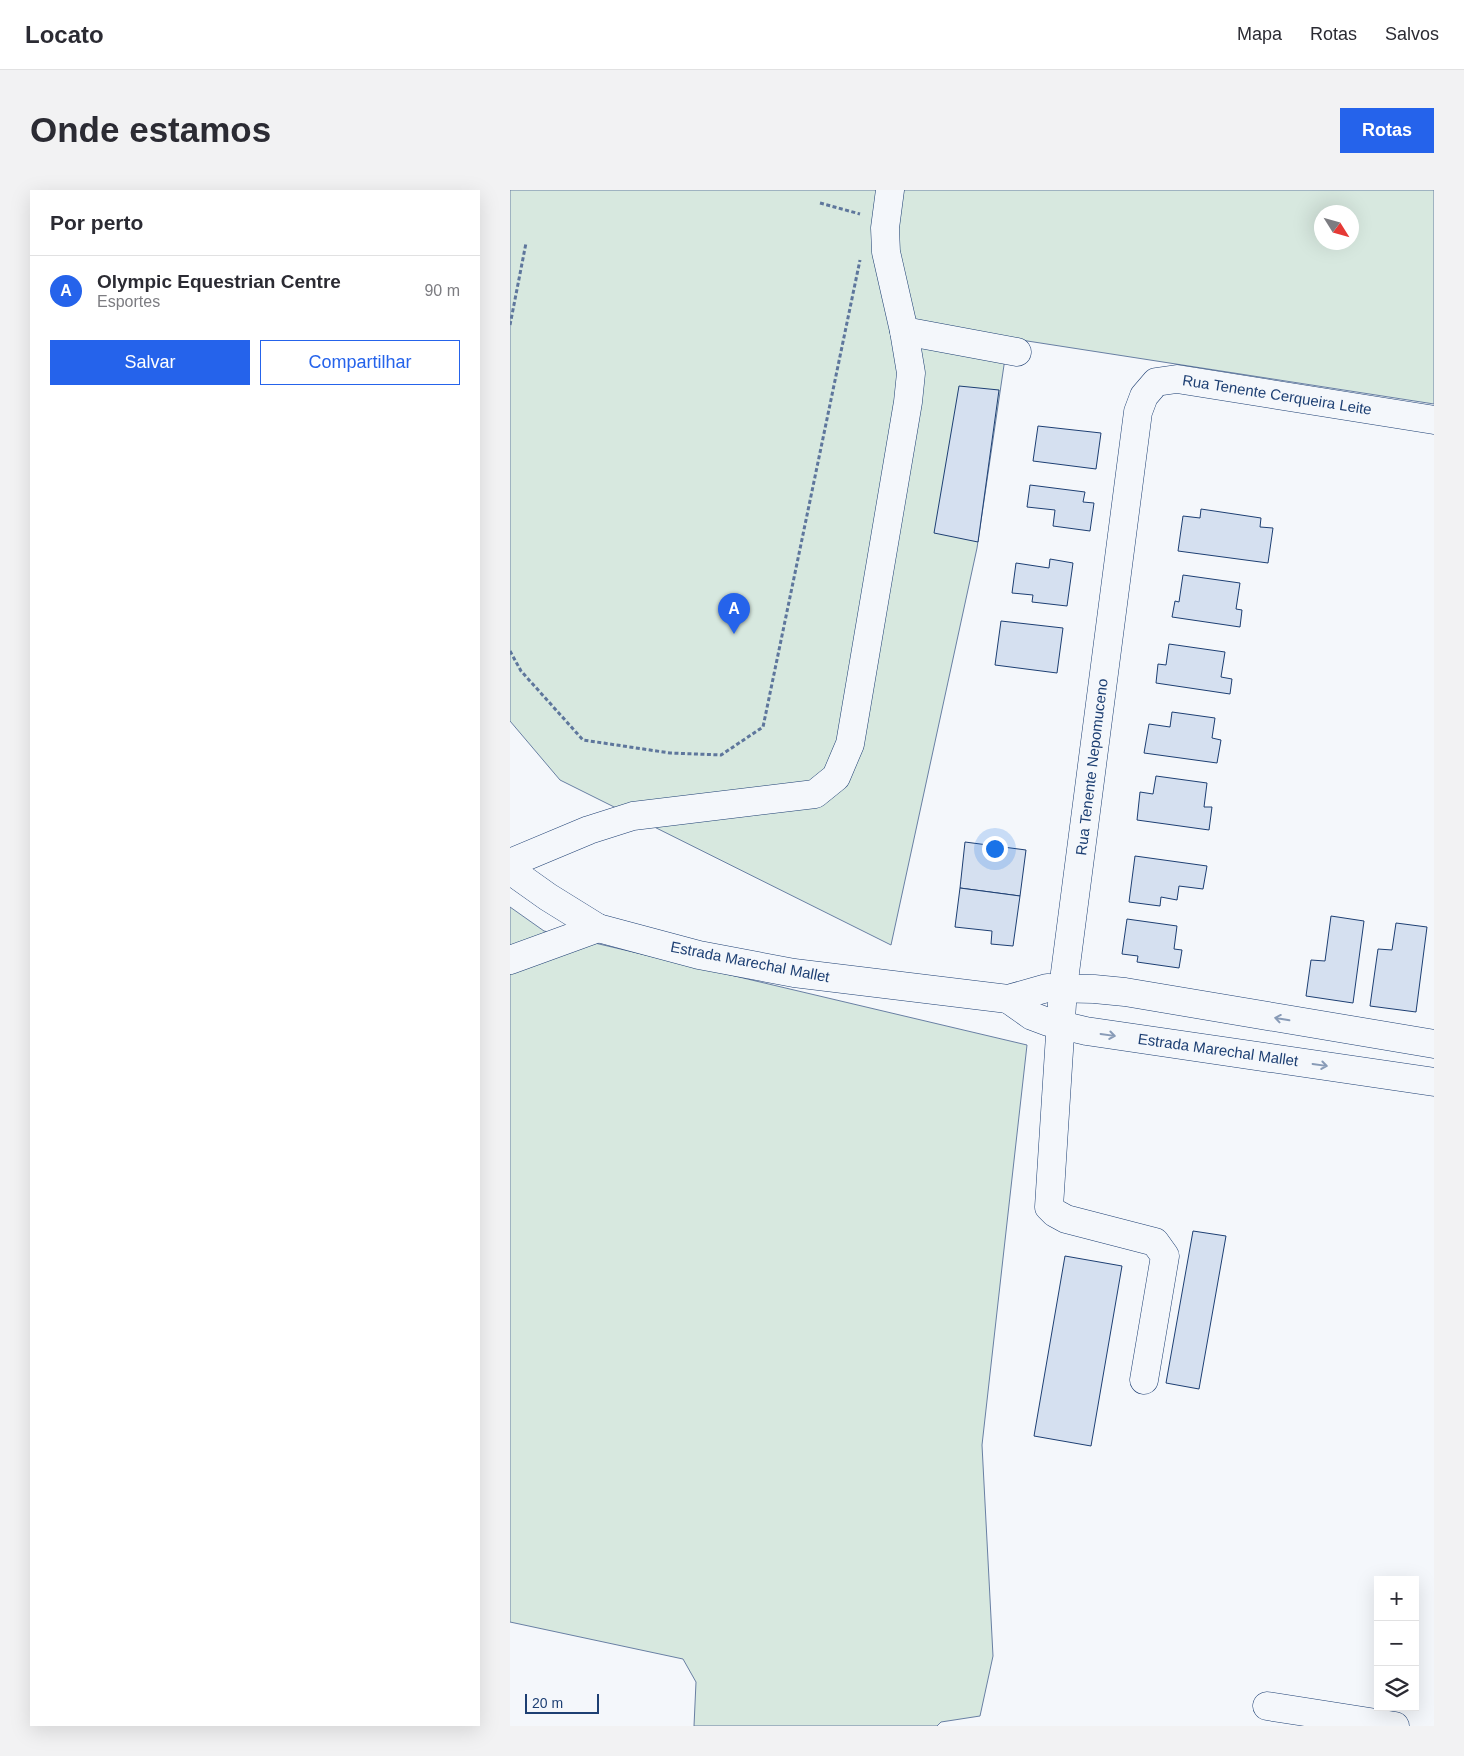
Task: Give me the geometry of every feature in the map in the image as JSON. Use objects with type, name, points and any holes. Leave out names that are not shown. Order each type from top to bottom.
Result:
[{"type":"street","points":[[510,863],[589,830],[634,816],[815,794],[836,777],[850,744],[908,402],[911,373],[904,331],[886,252],[885,228],[890,190]]},
{"type":"street","points":[[904,331],[1017,352]]},
{"type":"street","name":"Rua Tenente Cerqueira Leite","points":[[1138,412],[1144,396],[1156,382],[1177,379],[1434,420]]},
{"type":"street","name":"Rua Tenente Nepomuceno","points":[[1138,412],[1063,988],[1049,1207],[1066,1220],[1155,1242],[1165,1256],[1144,1380]]},
{"type":"street","name":"Estrada Marechal Mallet","points":[[510,870],[548,897],[598,928],[699,955],[794,974],[1008,999],[1046,988],[1125,992],[1434,1044]]},
{"type":"street","points":[[510,960],[598,928]]},
{"type":"street","name":"Estrada Marechal Mallet","points":[[1008,999],[1032,1016],[1060,1026],[1086,1032],[1434,1082]]},
{"type":"street","points":[[1362,1071],[1370,1034]]},
{"type":"street","points":[[1267,1706],[1395,1726]]},
{"type":"path","points":[[820,203],[861,214]]},
{"type":"path","points":[[510,325],[526,244]]},
{"type":"path","points":[[510,651],[521,671],[582,740],[670,753],[721,755],[763,727],[862,254]]},
{"type":"shaded area","points":[[510,190],[1434,190],[1434,404],[1008,338],[977,548],[891,945],[560,780],[510,721]]},
{"type":"shaded area","points":[[510,907],[544,931],[1027,1045],[982,1445],[993,1656],[980,1716],[941,1722],[937,1726],[694,1726],[696,1682],[683,1659],[510,1622]]},
{"type":"building","points":[[959,386],[999,390],[978,542],[934,533]]},
{"type":"building","points":[[1038,426],[1101,433],[1096,469],[1033,461]]},
{"type":"building","points":[[1030,485],[1085,492],[1083,502],[1094,503],[1090,531],[1053,526],[1055,510],[1027,507]]},
{"type":"building","points":[[1201,509],[1261,518],[1260,527],[1273,528],[1268,563],[1178,551],[1183,516],[1200,518]]},
{"type":"building","points":[[1050,559],[1073,563],[1067,606],[1032,602],[1033,595],[1012,593],[1016,563],[1049,568]]},
{"type":"building","points":[[1183,575],[1240,583],[1236,609],[1242,610],[1240,627],[1172,617],[1175,601],[1179,602]]},
{"type":"building","points":[[1001,621],[1063,628],[1057,673],[995,665]]},
{"type":"building","points":[[1169,644],[1225,652],[1221,677],[1232,679],[1230,694],[1156,683],[1158,664],[1166,665]]},
{"type":"building","points":[[1172,712],[1215,718],[1212,738],[1221,740],[1217,763],[1144,753],[1149,724],[1170,727]]},
{"type":"building","points":[[1156,776],[1207,783],[1204,807],[1212,807],[1209,830],[1137,820],[1140,792],[1153,794]]},
{"type":"building","points":[[965,842],[1026,850],[1020,896],[960,888]]},
{"type":"building","points":[[1135,856],[1207,866],[1203,889],[1179,886],[1177,900],[1161,897],[1160,906],[1129,902]]},
{"type":"building","points":[[960,888],[1020,896],[1013,946],[991,944],[992,931],[955,927]]},
{"type":"building","points":[[1331,916],[1364,921],[1353,1003],[1306,996],[1311,960],[1325,961]]},
{"type":"building","points":[[1127,919],[1177,926],[1174,949],[1182,950],[1179,968],[1137,962],[1138,956],[1122,954]]},
{"type":"building","points":[[1396,923],[1427,927],[1416,1012],[1370,1006],[1378,949],[1392,950]]},
{"type":"building","points":[[1193,1231],[1226,1236],[1199,1389],[1166,1383]]},
{"type":"building","points":[[1065,1256],[1122,1266],[1091,1446],[1034,1436]]},
{"type":"place","name":"Olympic Equestrian Centre","points":[[734,634]]}]
